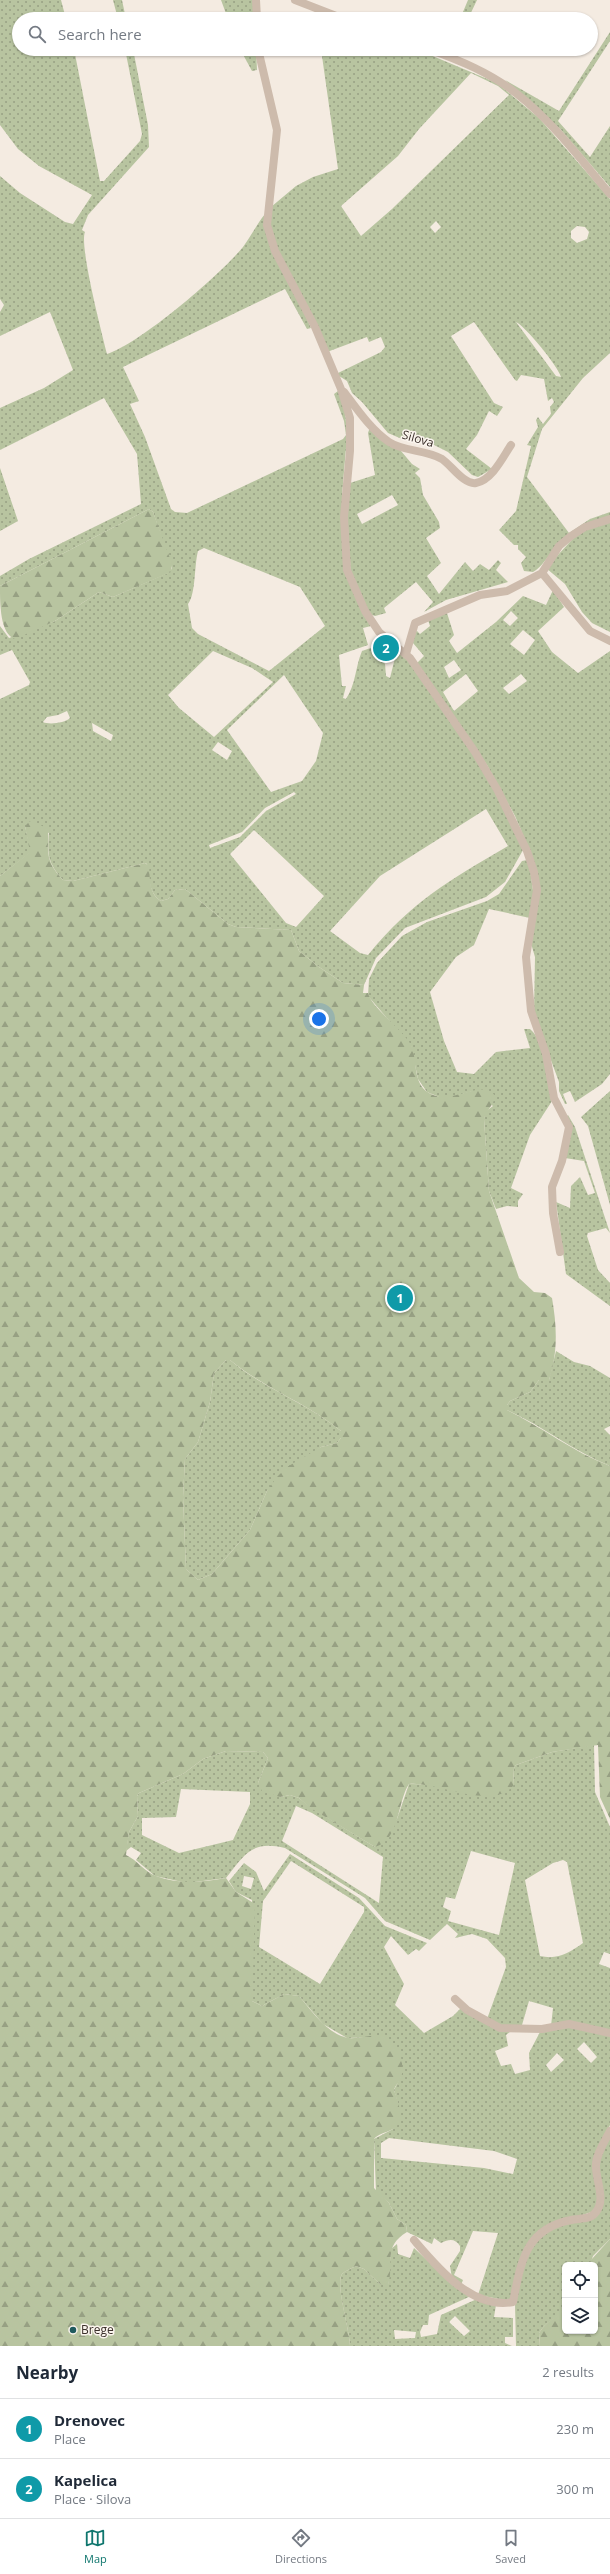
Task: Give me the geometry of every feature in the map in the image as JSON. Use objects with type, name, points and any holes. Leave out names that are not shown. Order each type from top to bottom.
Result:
[{"type":"street","points":[[256,0],[257,12]]},
{"type":"street","points":[[295,0],[326,12]]},
{"type":"street","points":[[260,56],[277,130],[267,225],[275,251],[315,327],[341,389],[350,418],[350,451],[344,517],[347,570],[365,611],[379,632],[406,654],[429,684],[498,791],[527,851],[534,872],[536,897],[526,957],[531,1011],[546,1054],[554,1098],[569,1127],[562,1161],[552,1187],[553,1213],[560,1252]]},
{"type":"street","points":[[446,56],[474,67],[517,94],[552,126],[610,194]]},
{"type":"street","name":"Silova","points":[[341,389],[370,424],[389,442],[441,459],[468,482],[476,483],[487,476],[496,468],[511,445]]},
{"type":"street","points":[[406,654],[415,623],[480,596],[507,591],[542,573],[560,546],[571,536],[585,526],[610,519]]},
{"type":"street","points":[[542,573],[590,631],[610,641]]},
{"type":"street","points":[[455,1998],[467,2010],[500,2028],[542,2029],[569,2024],[610,2033]]},
{"type":"street","points":[[414,2240],[440,2270],[468,2292],[493,2301],[512,2302],[524,2255],[533,2240],[542,2231],[554,2224],[587,2218],[597,2211],[601,2195],[596,2160],[610,2131]]},
{"type":"green space","points":[[0,0],[61,0],[64,12],[12,12],[12,56],[75,56],[100,181],[104,181],[140,141],[142,134],[126,56],[134,56],[148,125],[149,147],[88,215],[82,230],[85,232],[85,254],[88,271],[107,354],[139,337],[159,323],[199,290],[243,247],[265,214],[266,227],[311,328],[307,329],[285,289],[123,367],[139,401],[130,404],[145,437],[171,509],[175,512],[187,513],[343,439],[346,435],[344,421],[334,394],[338,391],[345,409],[347,436],[342,495],[344,570],[371,626],[363,628],[368,645],[339,655],[342,686],[346,686],[343,698],[346,699],[352,688],[362,651],[385,643],[387,650],[382,653],[381,659],[385,664],[386,676],[390,678],[397,650],[404,655],[485,772],[523,850],[505,882],[486,897],[405,928],[376,958],[364,985],[343,983],[319,967],[299,951],[291,930],[236,927],[228,924],[185,889],[175,890],[168,899],[161,901],[152,890],[147,864],[145,863],[73,881],[63,880],[51,863],[48,847],[49,833],[25,826],[31,852],[0,876],[0,699],[29,685],[30,682],[12,650],[0,655],[0,626],[9,638],[55,621],[99,592],[113,597],[170,572],[172,568],[153,512],[149,509],[0,586],[0,576],[29,559],[141,504],[137,454],[104,398],[0,450],[0,408],[44,388],[73,370],[50,312],[0,336],[0,312],[4,305],[0,299],[0,176],[20,193],[65,222],[73,224],[92,195],[39,166],[18,149],[0,125]],"holes":[[[204,548],[300,587],[325,626],[269,671],[198,634],[192,628],[188,604],[194,587],[198,551]],[[213,651],[252,668],[273,682],[214,737],[179,708],[168,695]],[[284,675],[323,733],[316,761],[302,781],[271,792],[227,730]],[[67,711],[70,718],[57,723],[43,722],[47,717],[58,715]],[[92,723],[113,735],[111,741],[93,731]],[[218,742],[232,751],[227,760],[212,750]],[[294,792],[296,794],[266,811],[240,837],[210,848],[209,845],[242,832],[265,808]],[[486,809],[508,846],[450,881],[416,906],[384,936],[368,955],[360,953],[330,931],[380,876]],[[254,830],[324,896],[296,927],[286,923],[230,854]]]},
{"type":"green space","points":[[113,0],[122,0],[125,12],[116,12]]},
{"type":"green space","points":[[221,0],[253,0],[254,12],[225,12]]},
{"type":"green space","points":[[468,0],[477,0],[471,12],[463,12]]},
{"type":"green space","points":[[610,32],[610,41],[558,121],[590,157],[610,126],[610,187],[561,130],[505,80],[559,111],[595,56],[598,56],[598,51]]},
{"type":"green space","points":[[244,56],[256,56],[257,70],[252,71]]},
{"type":"green space","points":[[322,56],[433,56],[497,83],[539,118],[610,199],[610,353],[583,378],[542,429],[527,477],[569,533],[590,519],[610,512],[610,516],[586,527],[569,539],[554,551],[540,567],[533,572],[524,571],[521,563],[526,557],[518,549],[518,545],[514,545],[499,530],[516,511],[531,446],[527,445],[538,427],[536,420],[538,417],[543,424],[551,414],[550,407],[554,402],[552,398],[548,401],[544,379],[521,375],[517,381],[515,380],[474,322],[451,336],[494,403],[503,407],[497,416],[489,411],[477,435],[466,449],[492,469],[478,477],[472,475],[448,452],[434,445],[402,439],[388,433],[362,402],[352,393],[347,381],[336,374],[381,352],[385,347],[381,337],[369,342],[367,337],[327,352],[279,254],[271,229],[271,207],[296,186],[313,177],[338,169]],"holes":[[[471,73],[498,86],[509,95],[392,209],[361,236],[341,206],[398,156],[419,129]],[[436,221],[441,227],[435,233],[430,227]],[[577,226],[585,227],[589,232],[587,239],[577,243],[571,238],[571,231]],[[516,322],[527,331],[548,356],[561,377],[556,376]]]},
{"type":"green space","points":[[370,427],[401,451],[412,464],[420,469],[415,473],[420,478],[423,495],[439,522],[440,528],[426,538],[441,563],[427,576],[439,594],[465,562],[473,571],[480,564],[489,570],[498,560],[501,563],[496,570],[508,582],[446,600],[424,612],[433,602],[416,582],[384,608],[386,613],[375,616],[369,614],[351,577],[346,496],[350,483],[375,475],[368,433]],"holes":[[[392,495],[398,505],[362,524],[357,514]]]},
{"type":"green space","points":[[0,468],[18,521],[0,531]]},
{"type":"green space","points":[[149,509],[153,512],[172,564],[171,572],[113,597],[99,592],[55,621],[15,639],[10,636],[6,631],[2,617],[0,586]]},
{"type":"green space","points":[[610,519],[610,632],[592,623],[582,612],[565,584],[546,568],[579,532]]},
{"type":"green space","points":[[553,590],[564,607],[538,631],[552,652],[578,673],[610,651],[610,1074],[602,1084],[575,1102],[570,1091],[563,1094],[567,1104],[565,1104],[559,1091],[559,1082],[534,1014],[535,957],[530,940],[536,911],[526,842],[515,816],[487,765],[417,663],[424,656],[413,643],[413,633],[417,631],[420,634],[430,626],[428,620],[447,613],[454,635],[449,641],[457,653],[496,622],[523,596],[546,605]],"holes":[[[511,611],[518,618],[510,626],[503,620]],[[523,630],[535,640],[524,655],[510,644]],[[454,660],[461,670],[449,678],[444,667]],[[466,674],[478,691],[454,711],[443,692]],[[521,674],[527,681],[509,694],[503,688]]]},
{"type":"green space","points":[[30,821],[47,828],[50,860],[56,872],[63,880],[73,881],[145,863],[149,866],[152,890],[161,901],[168,899],[175,890],[185,889],[228,924],[236,927],[291,930],[299,951],[319,967],[343,983],[364,985],[363,993],[368,993],[370,999],[411,1045],[418,1077],[424,1089],[429,1093],[447,1097],[482,1089],[489,1091],[495,1096],[493,1103],[484,1119],[489,1191],[519,1278],[534,1292],[545,1293],[552,1298],[556,1329],[554,1359],[549,1380],[539,1380],[530,1392],[510,1401],[507,1405],[507,1410],[570,1447],[610,1466],[610,1819],[600,1797],[598,1745],[552,1752],[516,1765],[514,1768],[513,1786],[503,1793],[491,1796],[478,1796],[420,1784],[409,1784],[402,1800],[394,1829],[383,1843],[375,1847],[309,1807],[299,1798],[290,1795],[280,1797],[262,1791],[258,1783],[268,1758],[263,1752],[226,1751],[203,1759],[183,1774],[139,1793],[137,1796],[138,1816],[129,1832],[126,1855],[152,1874],[173,1881],[209,1881],[226,1878],[236,1892],[255,1904],[252,2001],[262,2006],[284,1994],[299,1996],[320,2021],[340,2036],[356,2038],[379,2036],[391,2041],[399,2051],[402,2071],[400,2079],[394,2090],[399,2106],[400,2117],[396,2127],[374,2139],[374,2188],[389,2203],[397,2219],[406,2225],[407,2232],[394,2243],[388,2285],[381,2285],[364,2269],[356,2266],[342,2274],[340,2279],[341,2297],[350,2346],[0,2346],[0,876],[30,852],[25,826]],"holes":[[[226,1360],[230,1360],[257,1379],[328,1421],[341,1431],[341,1438],[337,1443],[321,1447],[287,1467],[277,1477],[267,1491],[250,1530],[212,1574],[198,1580],[186,1569],[183,1497],[185,1459],[198,1442],[210,1402],[214,1373]]]},
{"type":"green space","points":[[527,860],[534,886],[530,918],[489,909],[474,945],[456,957],[430,992],[444,1041],[457,1072],[474,1074],[496,1052],[530,1048],[524,1029],[530,1029],[536,1036],[543,1053],[548,1073],[552,1101],[530,1135],[511,1188],[523,1194],[518,1201],[518,1207],[507,1206],[496,1209],[489,1191],[484,1119],[485,1112],[493,1106],[473,1091],[444,1099],[427,1092],[418,1079],[411,1046],[368,996],[369,979],[377,963],[402,936],[427,922],[487,901],[499,894],[522,861]]},
{"type":"green space","points":[[610,1091],[610,1205],[588,1126],[581,1117]]},
{"type":"green space","points":[[568,1115],[575,1127],[610,1233],[606,1228],[588,1233],[587,1236],[598,1270],[610,1283],[610,1306],[566,1274],[556,1202],[570,1208],[571,1186],[580,1177],[588,1195],[595,1193],[584,1161],[565,1158],[566,1117]]},
{"type":"green space","points":[[556,1351],[574,1362],[590,1366],[610,1378],[610,1426],[604,1429],[610,1435],[610,1466],[583,1453],[533,1423],[507,1410],[507,1405],[510,1401],[530,1392],[539,1380],[549,1380]]},
{"type":"green space","points":[[226,1360],[230,1360],[257,1379],[328,1421],[341,1431],[341,1438],[337,1443],[321,1447],[267,1491],[250,1530],[212,1574],[198,1580],[186,1569],[183,1497],[185,1459],[198,1442],[210,1402],[214,1373]]},
{"type":"green space","points":[[594,1745],[595,1792],[610,1827],[610,1954],[604,1952],[599,1964],[610,1968],[610,2031],[551,2026],[553,2008],[529,2001],[522,2025],[501,2026],[487,2019],[506,1967],[505,1958],[487,1939],[472,1934],[455,1938],[458,1934],[447,1924],[430,1940],[385,1921],[365,1898],[285,1848],[265,1846],[257,1848],[244,1856],[226,1878],[187,1883],[155,1876],[136,1860],[141,1853],[131,1847],[126,1851],[129,1832],[138,1816],[137,1796],[139,1793],[183,1774],[203,1759],[226,1751],[263,1752],[268,1758],[258,1783],[280,1797],[290,1795],[299,1798],[310,1807],[375,1847],[397,1819],[409,1784],[513,1786],[514,1768],[516,1765],[552,1752]],"holes":[[[181,1789],[250,1792],[250,1804],[233,1840],[179,1853],[142,1835],[142,1818],[176,1817]],[[296,1806],[312,1813],[383,1857],[379,1903],[282,1841]],[[471,1851],[515,1863],[499,1935],[448,1921],[451,1911],[443,1907],[446,1897],[455,1899]],[[563,1860],[567,1862],[583,1943],[563,1955],[546,1957],[540,1956],[525,1880],[553,1863]]]},
{"type":"green space","points":[[290,1854],[359,1898],[385,1926],[427,1943],[419,1951],[416,1949],[408,1955],[391,1936],[384,1947],[404,1984],[395,2005],[424,2033],[453,2016],[461,2008],[511,2031],[506,2035],[508,2046],[495,2051],[501,2066],[511,2064],[515,2074],[530,2070],[529,2053],[540,2032],[568,2027],[610,2036],[610,2125],[595,2158],[599,2197],[594,2211],[538,2231],[510,2301],[478,2295],[498,2233],[473,2231],[454,2275],[463,2280],[461,2285],[452,2278],[450,2266],[460,2251],[460,2246],[458,2243],[452,2240],[441,2243],[434,2238],[432,2244],[407,2232],[406,2225],[397,2219],[389,2203],[376,2192],[374,2139],[393,2129],[398,2104],[394,2090],[401,2076],[402,2063],[383,2037],[347,2038],[323,2024],[299,1996],[284,1994],[262,2006],[252,2001],[252,1900],[236,1892],[229,1881],[244,1863],[256,1872],[264,1891]],"holes":[[[291,1861],[364,1907],[364,1912],[320,1984],[259,1947],[263,1901]],[[244,1876],[254,1878],[251,1889],[242,1886]],[[584,2042],[597,2057],[591,2063],[577,2049]],[[557,2053],[564,2060],[551,2072],[546,2065]],[[389,2138],[494,2151],[517,2159],[513,2174],[484,2168],[381,2158],[381,2143]]]},
{"type":"green space","points":[[610,2134],[610,2239],[593,2256],[591,2262],[562,2262],[562,2311],[539,2333],[540,2346],[516,2346],[515,2304],[525,2258],[545,2231],[598,2212],[597,2166]]},
{"type":"green space","points":[[610,2239],[610,2346],[540,2346],[539,2333],[562,2311],[562,2334],[598,2334],[598,2262],[591,2262]]},
{"type":"green space","points":[[397,2244],[398,2254],[410,2258],[414,2248],[449,2281],[471,2296],[429,2315],[428,2325],[423,2325],[420,2332],[421,2337],[437,2334],[441,2315],[477,2299],[496,2305],[494,2317],[513,2318],[513,2337],[505,2337],[505,2343],[512,2346],[350,2346],[340,2288],[342,2274],[356,2266],[364,2269],[381,2285],[388,2285],[391,2249]],"holes":[[[455,2316],[470,2331],[464,2336],[449,2322]],[[394,2330],[416,2332],[415,2338],[395,2339]]]},
{"type":"place","name":"Kapelica","points":[[386,648]]},
{"type":"place","name":"Drenovec","points":[[400,1298]]},
{"type":"place","name":"Brege","points":[[73,2330]]}]
